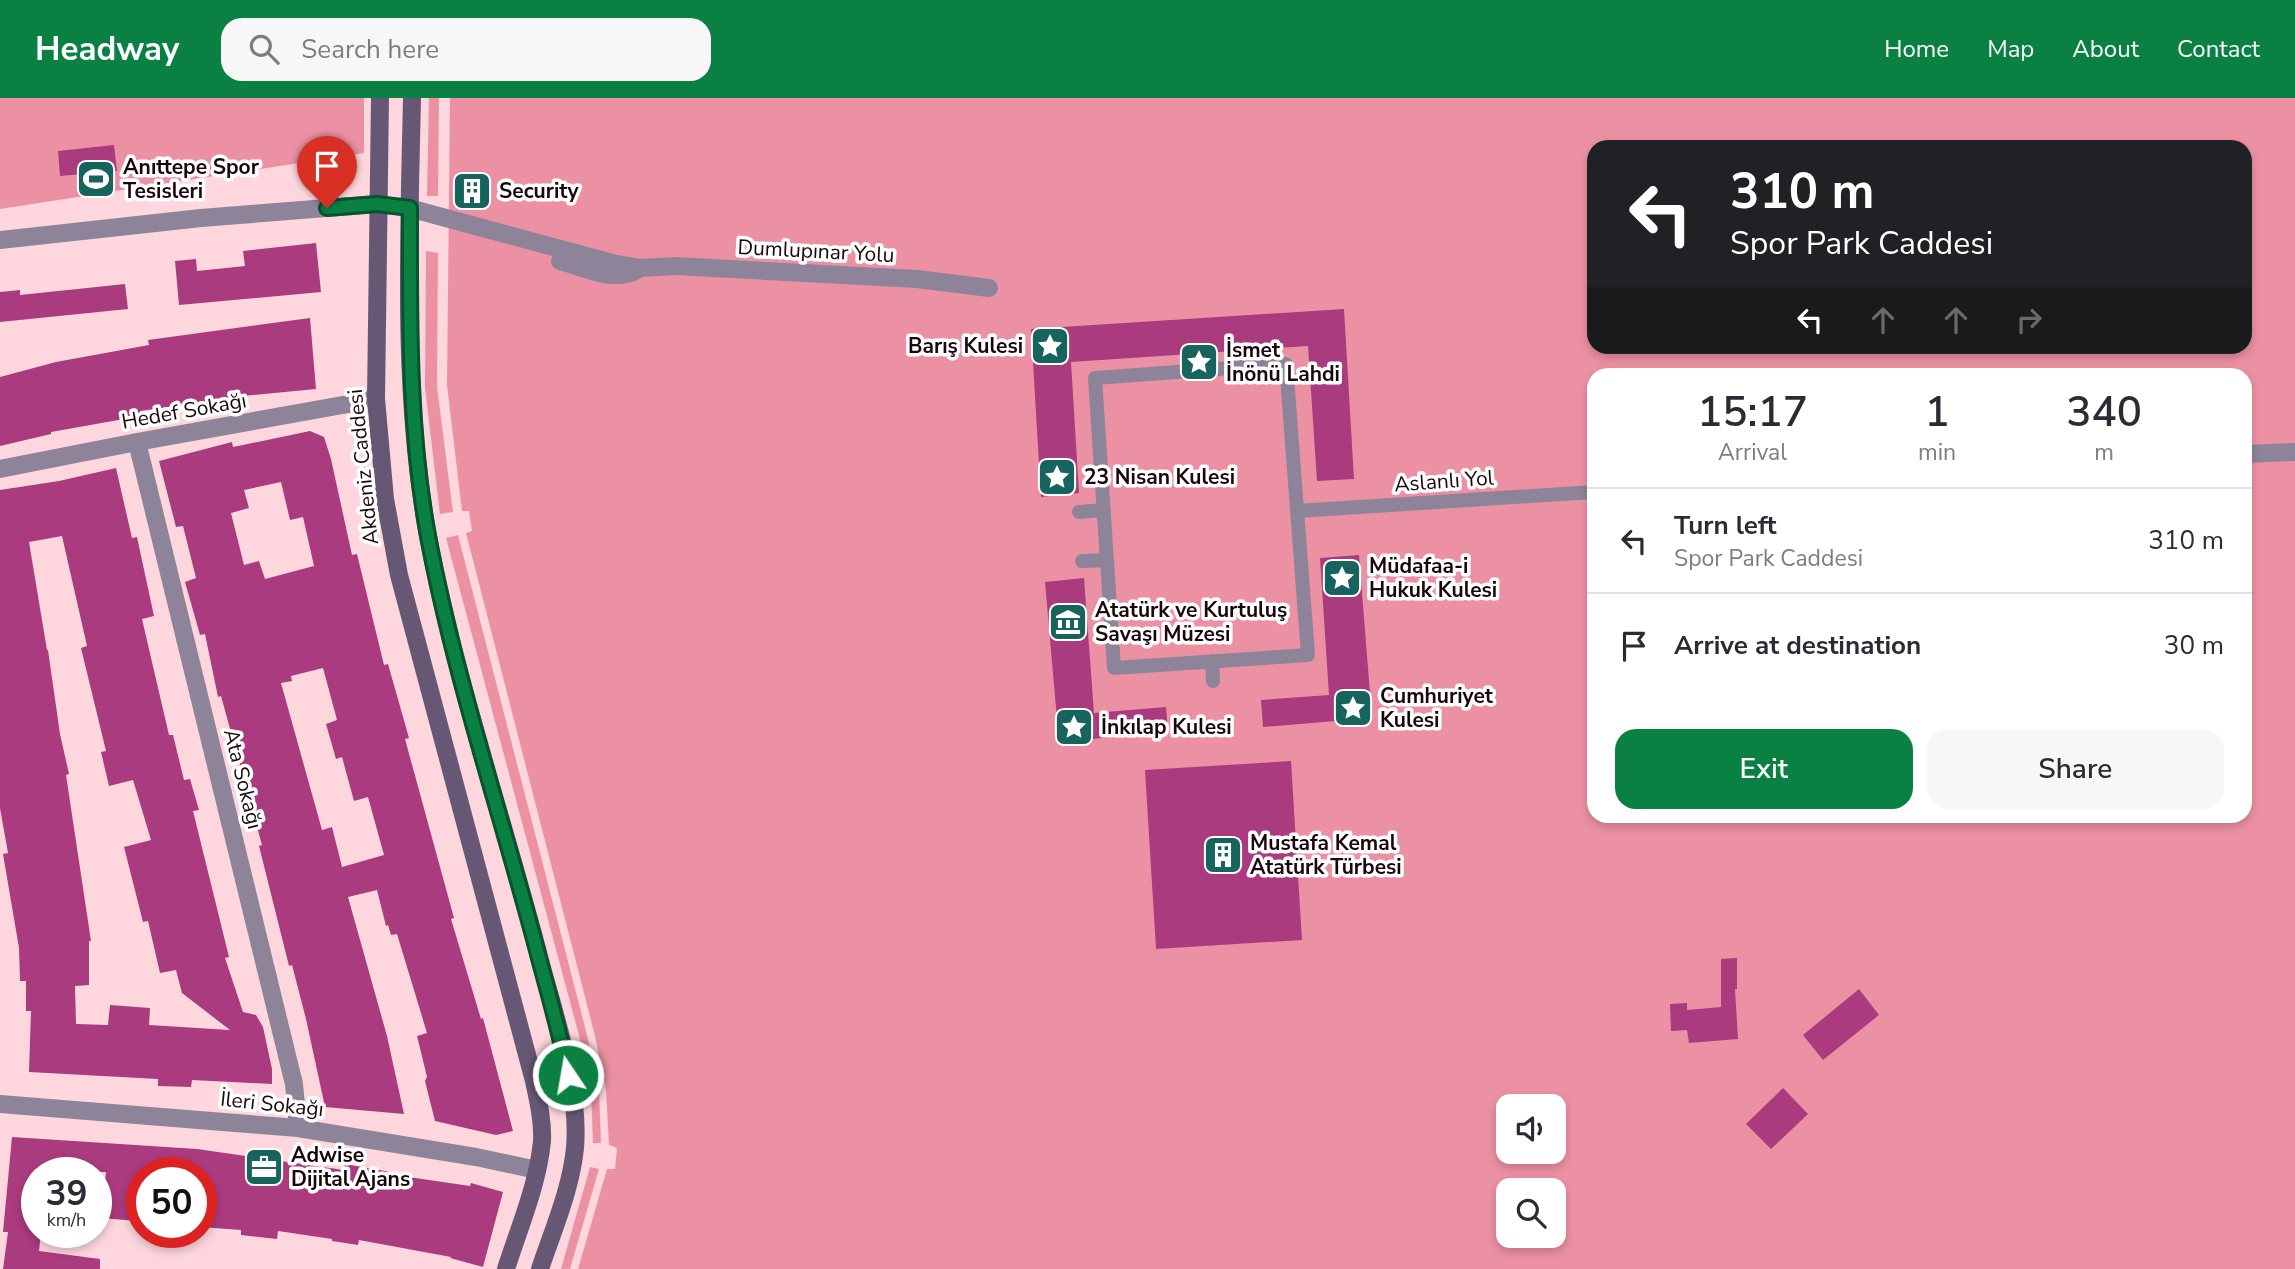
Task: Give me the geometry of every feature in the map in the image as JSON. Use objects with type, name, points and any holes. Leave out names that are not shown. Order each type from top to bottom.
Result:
[{"type":"main road","name":"Akdeniz Caddesi","points":[[380,98],[376,399],[385,499],[399,575],[541,1114],[542,1139],[537,1170],[506,1269]]},
{"type":"main road","points":[[412,98],[411,348],[414,415],[427,533],[460,677],[525,904],[564,1054],[572,1096],[575,1148],[570,1175],[540,1269]]},
{"type":"main road","points":[[377,204],[410,208]]},
{"type":"street","points":[[0,240],[201,218],[377,204]]},
{"type":"street","name":"Dumlupınar Yolu","points":[[410,208],[616,264],[640,268],[676,266],[890,278],[989,288]]},
{"type":"street","points":[[1286,363],[1297,511],[1308,654],[1114,668],[1095,378],[1286,363]]},
{"type":"street","name":"Hedef Sokağı","points":[[0,469],[376,399]]},
{"type":"street","name":"Ata Sokağı","points":[[137,442],[294,1084],[298,1128]]},
{"type":"street","points":[[2252,454],[2295,452]]},
{"type":"street","name":"Aslanlı Yol","points":[[1297,511],[1587,492]]},
{"type":"street","points":[[1079,512],[1104,510]]},
{"type":"street","points":[[1082,561],[1107,560]]},
{"type":"street","points":[[1212,661],[1213,681]]},
{"type":"street","name":"İleri Sokağı","points":[[0,1104],[298,1128],[476,1157],[537,1170]]},
{"type":"shaded area","name":"Anıttepe Spor Tesisleri","points":[[0,98],[364,98],[364,153],[0,209]]},
{"type":"shaded area","points":[[429,98],[439,98],[438,196],[427,196]]},
{"type":"shaded area","points":[[450,98],[2295,98],[2295,1269],[578,1269],[607,1169],[615,1169],[617,1148],[609,1145],[606,1090],[595,1036],[466,533],[472,531],[469,511],[462,511],[447,385]]},
{"type":"shaded area","points":[[426,251],[438,253],[437,387],[453,512],[440,514],[425,388]]},
{"type":"shaded area","points":[[458,535],[588,1039],[599,1091],[601,1143],[593,1143],[591,1092],[581,1043],[446,538]]},
{"type":"shaded area","points":[[590,1167],[599,1169],[570,1269],[561,1269]]},
{"type":"building","points":[[114,145],[117,171],[60,176],[58,151]]},
{"type":"building","name":"Security","points":[[466,180],[483,184],[478,202],[461,197]]},
{"type":"building","points":[[316,243],[321,292],[179,305],[175,261],[196,259],[197,271],[245,266],[243,251]]},
{"type":"building","points":[[125,284],[128,309],[0,322],[0,292],[20,290],[20,295]]},
{"type":"building","points":[[1344,309],[1354,479],[1317,481],[1308,346],[1071,362],[1079,493],[1041,497],[1031,329]]},
{"type":"building","points":[[310,318],[316,389],[232,397],[140,411],[141,416],[51,432],[0,446],[0,377],[56,362],[149,345],[148,340]]},
{"type":"building","points":[[310,431],[324,437],[352,555],[357,554],[384,665],[388,664],[409,738],[405,739],[454,918],[451,919],[481,1019],[483,1018],[513,1131],[496,1135],[435,1121],[417,1036],[427,1033],[397,934],[391,935],[388,925],[386,926],[377,890],[348,897],[387,1036],[404,1114],[325,1107],[306,1019],[292,965],[289,966],[259,846],[262,845],[221,696],[218,697],[205,634],[200,635],[185,582],[196,578],[183,526],[176,527],[159,461],[232,442],[233,447]],"holes":[[[281,482],[290,520],[303,517],[314,566],[265,579],[259,561],[244,565],[231,513],[249,508],[244,490]],[[323,668],[337,720],[326,724],[336,759],[342,757],[354,801],[368,797],[384,855],[342,867],[332,827],[322,830],[281,683],[292,681],[291,676]]]},
{"type":"building","points":[[116,468],[132,538],[137,537],[154,616],[142,619],[169,735],[173,735],[184,780],[190,779],[199,810],[193,811],[229,957],[225,958],[243,1012],[256,1015],[263,1027],[272,1069],[272,1084],[192,1080],[191,1087],[158,1086],[158,1079],[29,1072],[31,1011],[26,1011],[26,981],[20,981],[19,948],[3,854],[8,853],[0,808],[0,490],[59,481]],"holes":[[[62,536],[87,646],[81,648],[106,751],[101,752],[109,786],[133,780],[151,840],[124,847],[143,922],[148,921],[160,973],[176,970],[182,993],[230,1030],[149,1025],[150,1008],[110,1005],[108,1025],[76,1024],[75,986],[89,985],[91,941],[66,775],[69,774],[29,542]]]},
{"type":"building","points":[[1359,555],[1372,718],[1263,727],[1261,700],[1329,695],[1320,558]]},
{"type":"building","name":"Atatürk ve Kurtuluş Savaşı Müzesi","points":[[1084,578],[1094,713],[1166,707],[1168,732],[1059,742],[1045,582]]},
{"type":"building","name":"Mustafa Kemal Atatürk Türbesi","points":[[1291,761],[1302,940],[1156,949],[1145,770]]},
{"type":"building","points":[[1737,958],[1735,989],[1738,1039],[1689,1043],[1687,1030],[1671,1031],[1670,1004],[1687,1003],[1687,1010],[1721,1007],[1721,959]]},
{"type":"building","points":[[1859,989],[1879,1015],[1823,1060],[1803,1035]]},
{"type":"building","points":[[1783,1088],[1808,1114],[1771,1149],[1746,1124]]},
{"type":"building","points":[[12,1137],[197,1149],[344,1170],[345,1164],[396,1173],[395,1175],[470,1186],[471,1183],[503,1192],[483,1267],[451,1257],[359,1240],[358,1245],[278,1231],[277,1239],[241,1235],[241,1230],[217,1228],[217,1157],[126,1157],[126,1220],[112,1219],[112,1157],[21,1157],[21,1248],[39,1248],[39,1251],[100,1259],[100,1269],[3,1269],[8,1232],[3,1232]]},
{"type":"place","name":"Anıttepe Spor Tesisleri","points":[[96,179]]},
{"type":"place","name":"Security","points":[[472,191]]},
{"type":"place","name":"Barış Kulesi","points":[[1050,346]]},
{"type":"place","name":"İsmet İnönü Lahdi","points":[[1199,362]]},
{"type":"place","name":"23 Nisan Kulesi","points":[[1057,477]]},
{"type":"place","name":"Müdafaa-i Hukuk Kulesi","points":[[1342,578]]},
{"type":"place","name":"Atatürk ve Kurtuluş Savaşı Müzesi","points":[[1068,622]]},
{"type":"place","name":"Cumhuriyet Kulesi","points":[[1353,708]]},
{"type":"place","name":"İnkılap Kulesi","points":[[1074,727]]},
{"type":"place","name":"Mustafa Kemal Atatürk Türbesi","points":[[1223,855]]},
{"type":"place","name":"Adwise Dijital Ajans","points":[[264,1167]]},
{"type":"route","points":[[327,208],[377,204],[410,208],[414,415],[427,533],[460,677],[525,904],[568,1075]]}]
